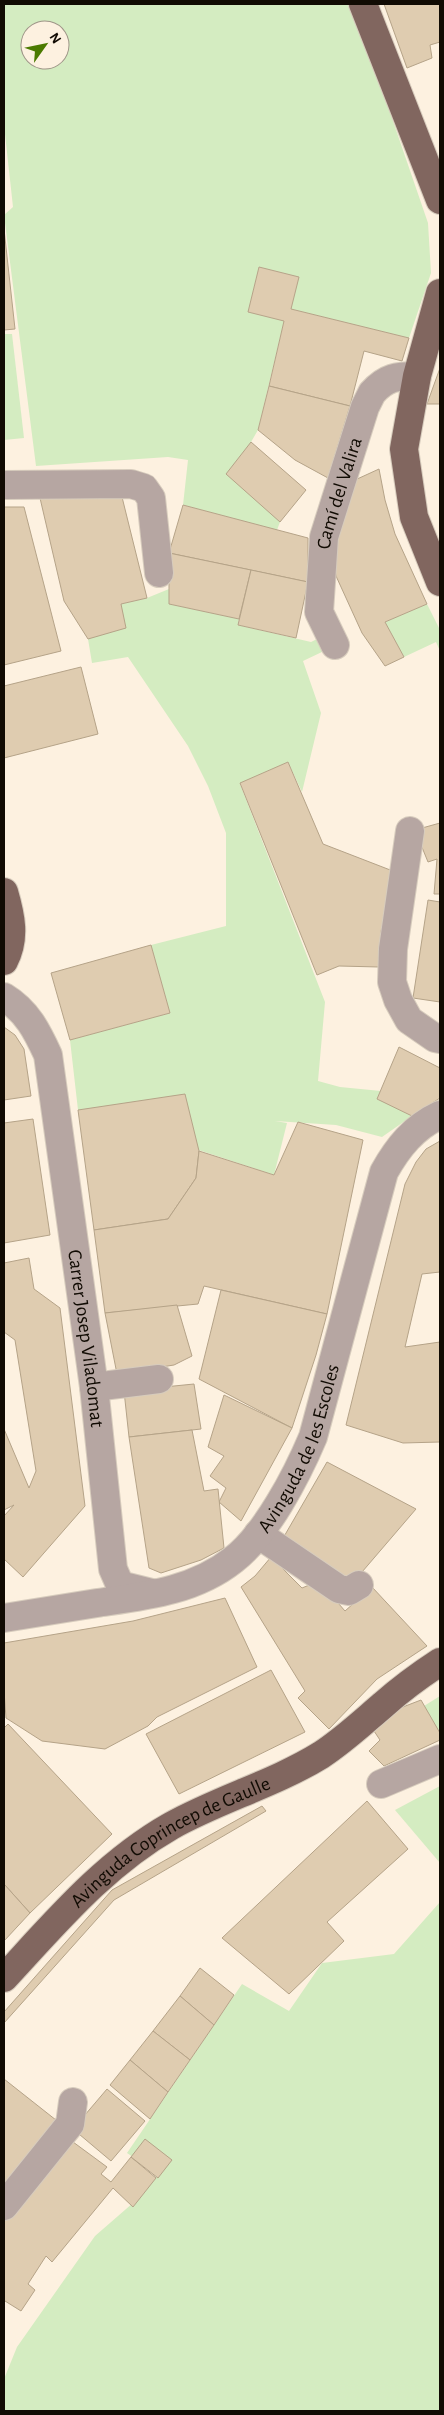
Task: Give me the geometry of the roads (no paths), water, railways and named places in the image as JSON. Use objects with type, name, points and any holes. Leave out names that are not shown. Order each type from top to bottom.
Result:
[{"type":"main road","points":[[362,4],[440,200]]},
{"type":"main road","points":[[437,567],[414,517],[404,449],[417,376],[426,352],[440,293]]},
{"type":"main road","points":[[4,893],[11,916],[11,944],[4,961]]},
{"type":"main road","name":"Avinguda Coprincep de Gaulle","points":[[4,1978],[81,1895],[124,1856],[169,1827],[212,1805],[295,1769],[321,1755],[354,1731],[410,1683],[440,1662]]},
{"type":"street","name":"Camí del Valira","points":[[335,645],[319,612],[324,537],[334,502],[372,392],[382,382],[396,376],[417,376]]},
{"type":"street","points":[[4,485],[132,484],[144,488],[151,498],[159,573]]},
{"type":"street","points":[[410,831],[393,949],[392,982],[398,1000],[409,1020],[435,1038],[440,1039]]},
{"type":"street","name":"Carrer Josep Viladomat","points":[[4,997],[18,1006],[35,1026],[48,1055],[94,1387],[113,1570],[120,1585],[156,1594]]},
{"type":"street","name":"Avinguda de les Escoles","points":[[4,1618],[156,1594],[189,1585],[219,1570],[246,1549],[258,1534],[299,1469],[313,1437],[384,1172],[399,1145],[427,1121],[440,1115]]},
{"type":"street","points":[[94,1387],[159,1379]]},
{"type":"street","points":[[258,1534],[339,1589],[349,1591],[359,1585]]},
{"type":"street","points":[[382,1784],[440,1759]]},
{"type":"street","points":[[4,2206],[19,2184],[70,2124],[73,2102]]}]
